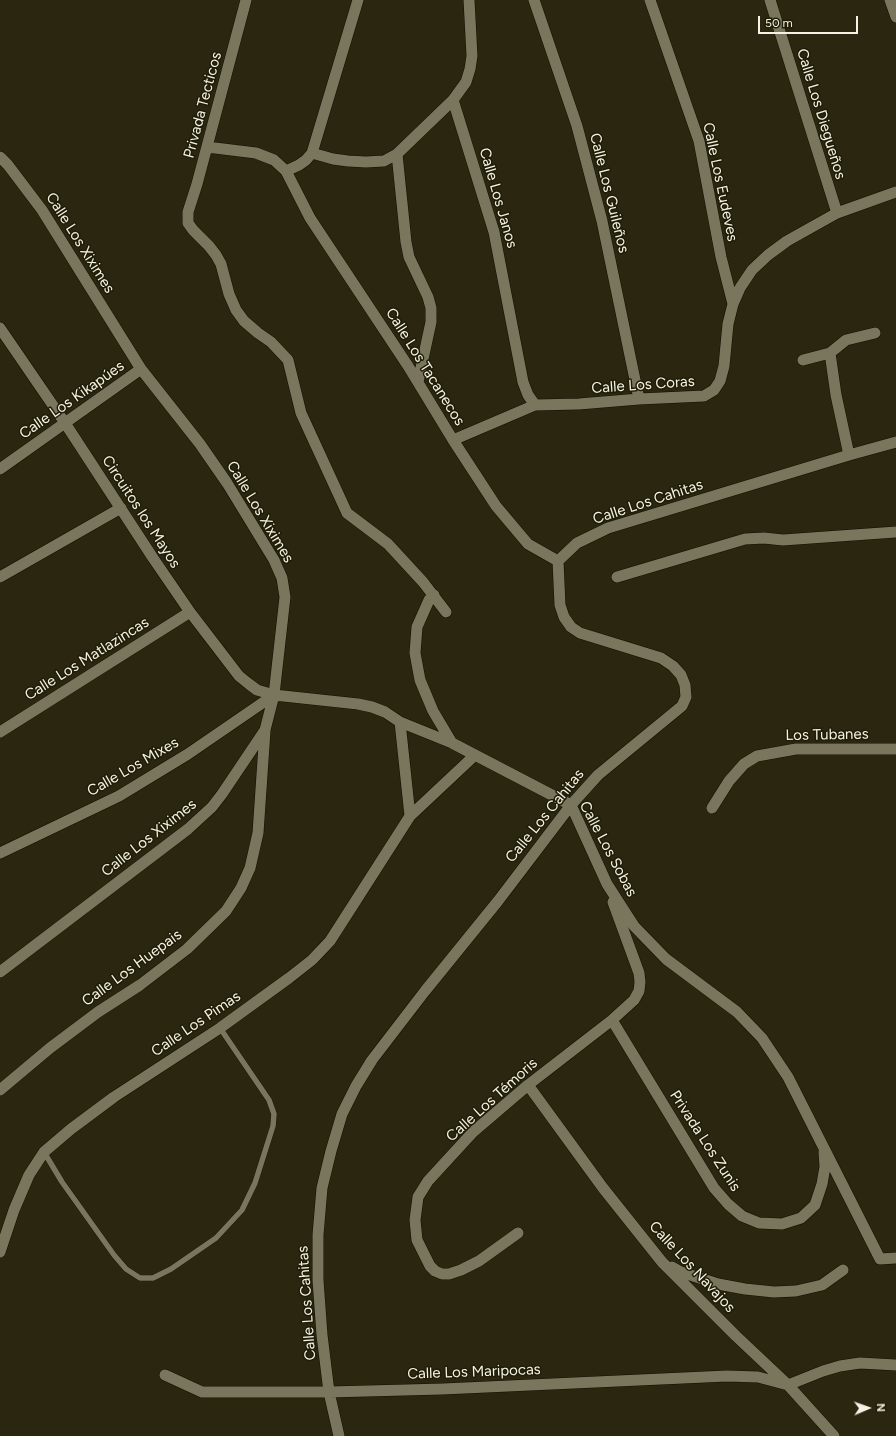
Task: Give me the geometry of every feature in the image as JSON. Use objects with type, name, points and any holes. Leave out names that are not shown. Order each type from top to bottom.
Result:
[{"type":"street","name":"Privada Tecticos","points":[[246,0],[187,216],[188,223],[216,255],[221,264],[229,294],[236,310],[244,321],[271,342],[288,360],[301,413],[347,513],[388,544],[434,595]]},
{"type":"street","points":[[286,171],[299,165],[312,153],[358,0]]},
{"type":"street","points":[[312,153],[333,159],[366,162],[384,161],[397,154],[453,100],[466,82],[470,70],[472,50],[469,0]]},
{"type":"street","name":"Calle Los Guileños","points":[[534,0],[577,126],[602,221],[638,399]]},
{"type":"street","name":"Calle Los Eudeves","points":[[650,0],[699,141],[721,257],[733,304]]},
{"type":"street","name":"Calle Los Diegueños","points":[[770,0],[837,213]]},
{"type":"street","points":[[890,0],[896,17]]},
{"type":"street","name":"Calle Los Janos","points":[[453,100],[494,232],[523,382],[528,395],[535,405]]},
{"type":"street","name":"Calle Los Tacanecos","points":[[207,147],[256,153],[274,160],[286,171],[310,218],[418,382],[496,506],[528,544],[558,561]]},
{"type":"street","points":[[397,154],[406,242],[409,257],[428,297],[431,308],[431,322],[418,382]]},
{"type":"street","name":"Calle Los Xiximes","points":[[0,157],[8,165],[42,210],[141,369],[200,444],[223,477],[274,560],[282,578],[285,597],[274,695],[265,730],[222,794],[201,818],[0,972]]},
{"type":"street","name":"Calle Los Coras","points":[[454,440],[535,405],[579,404],[638,399],[704,396],[714,390],[720,381],[724,366],[728,324],[733,304],[740,288],[752,270],[768,255],[788,241],[837,213],[896,192]]},
{"type":"street","name":"Circuitos los Mayos","points":[[0,328],[4,341],[65,423],[190,612],[239,676],[257,690],[274,695]]},
{"type":"street","points":[[802,360],[830,353],[846,340],[875,333]]},
{"type":"street","points":[[830,353],[836,395],[849,455]]},
{"type":"street","name":"Calle Los Kikapúes","points":[[0,469],[141,369]]},
{"type":"street","name":"Calle Los Cahitas","points":[[339,1436],[329,1392],[322,1335],[318,1280],[318,1236],[322,1188],[342,1114],[356,1086],[372,1060],[425,991],[498,901],[571,804],[598,775],[682,706],[686,697],[685,685],[681,675],[673,666],[661,658],[580,632],[571,627],[564,617],[560,606],[558,561],[577,543],[608,528],[896,442]]},
{"type":"street","points":[[0,577],[121,508]]},
{"type":"street","points":[[617,577],[745,539],[764,538],[783,540],[896,532]]},
{"type":"street","points":[[446,612],[434,595],[429,600],[418,627],[415,653],[420,680],[433,711],[452,742]]},
{"type":"street","name":"Calle Los Matlazincas","points":[[0,732],[190,612]]},
{"type":"street","name":"Calle Los Sobas","points":[[274,695],[358,704],[385,712],[400,722],[452,742],[571,804],[606,884],[634,926],[650,943],[676,966],[737,1012],[762,1038],[788,1077],[880,1259],[896,1258]]},
{"type":"street","name":"Calle Los Mixes","points":[[0,853],[119,796],[188,754],[274,695]]},
{"type":"street","points":[[400,722],[410,816]]},
{"type":"street","name":"Calle Los Huepais","points":[[0,1090],[50,1048],[98,1012],[140,985],[187,949],[226,911],[241,888],[250,868],[258,833],[265,730]]},
{"type":"street","name":"Los Tubanes","points":[[712,808],[729,781],[744,764],[757,756],[796,749],[896,749]]},
{"type":"street","name":"Calle Los Pimas","points":[[0,1252],[17,1203],[29,1175],[44,1152],[71,1129],[114,1097],[220,1028],[312,960],[330,941],[410,816],[475,755]]},
{"type":"street","name":"Calle Los Témoris","points":[[518,1233],[479,1261],[461,1270],[449,1274],[442,1274],[435,1271],[430,1266],[418,1240],[415,1220],[418,1197],[428,1181],[473,1132],[528,1085],[612,1020],[634,1000],[639,991],[639,973],[606,884]]},
{"type":"street","name":"Privada Los Zunis","points":[[612,1020],[714,1188],[728,1204],[742,1216],[759,1223],[782,1224],[801,1218],[815,1204],[822,1184],[825,1167],[824,1147]]},
{"type":"street","name":"Calle Los Navajos","points":[[528,1085],[603,1188],[662,1262],[736,1336],[788,1385],[834,1436]]},
{"type":"street","points":[[662,1262],[681,1272],[718,1284],[774,1292],[796,1291],[822,1285],[843,1270]]},
{"type":"street","points":[[788,1385],[840,1366],[860,1363],[896,1365]]},
{"type":"street","name":"Calle Los Maripocas","points":[[165,1375],[202,1392],[329,1392],[443,1389],[727,1376],[758,1377],[788,1385]]},
{"type":"lane","points":[[44,1152],[62,1182],[114,1255],[126,1270],[140,1278],[153,1278],[171,1268],[216,1238],[242,1210],[256,1183],[274,1126],[274,1114],[269,1100],[220,1028]]}]
